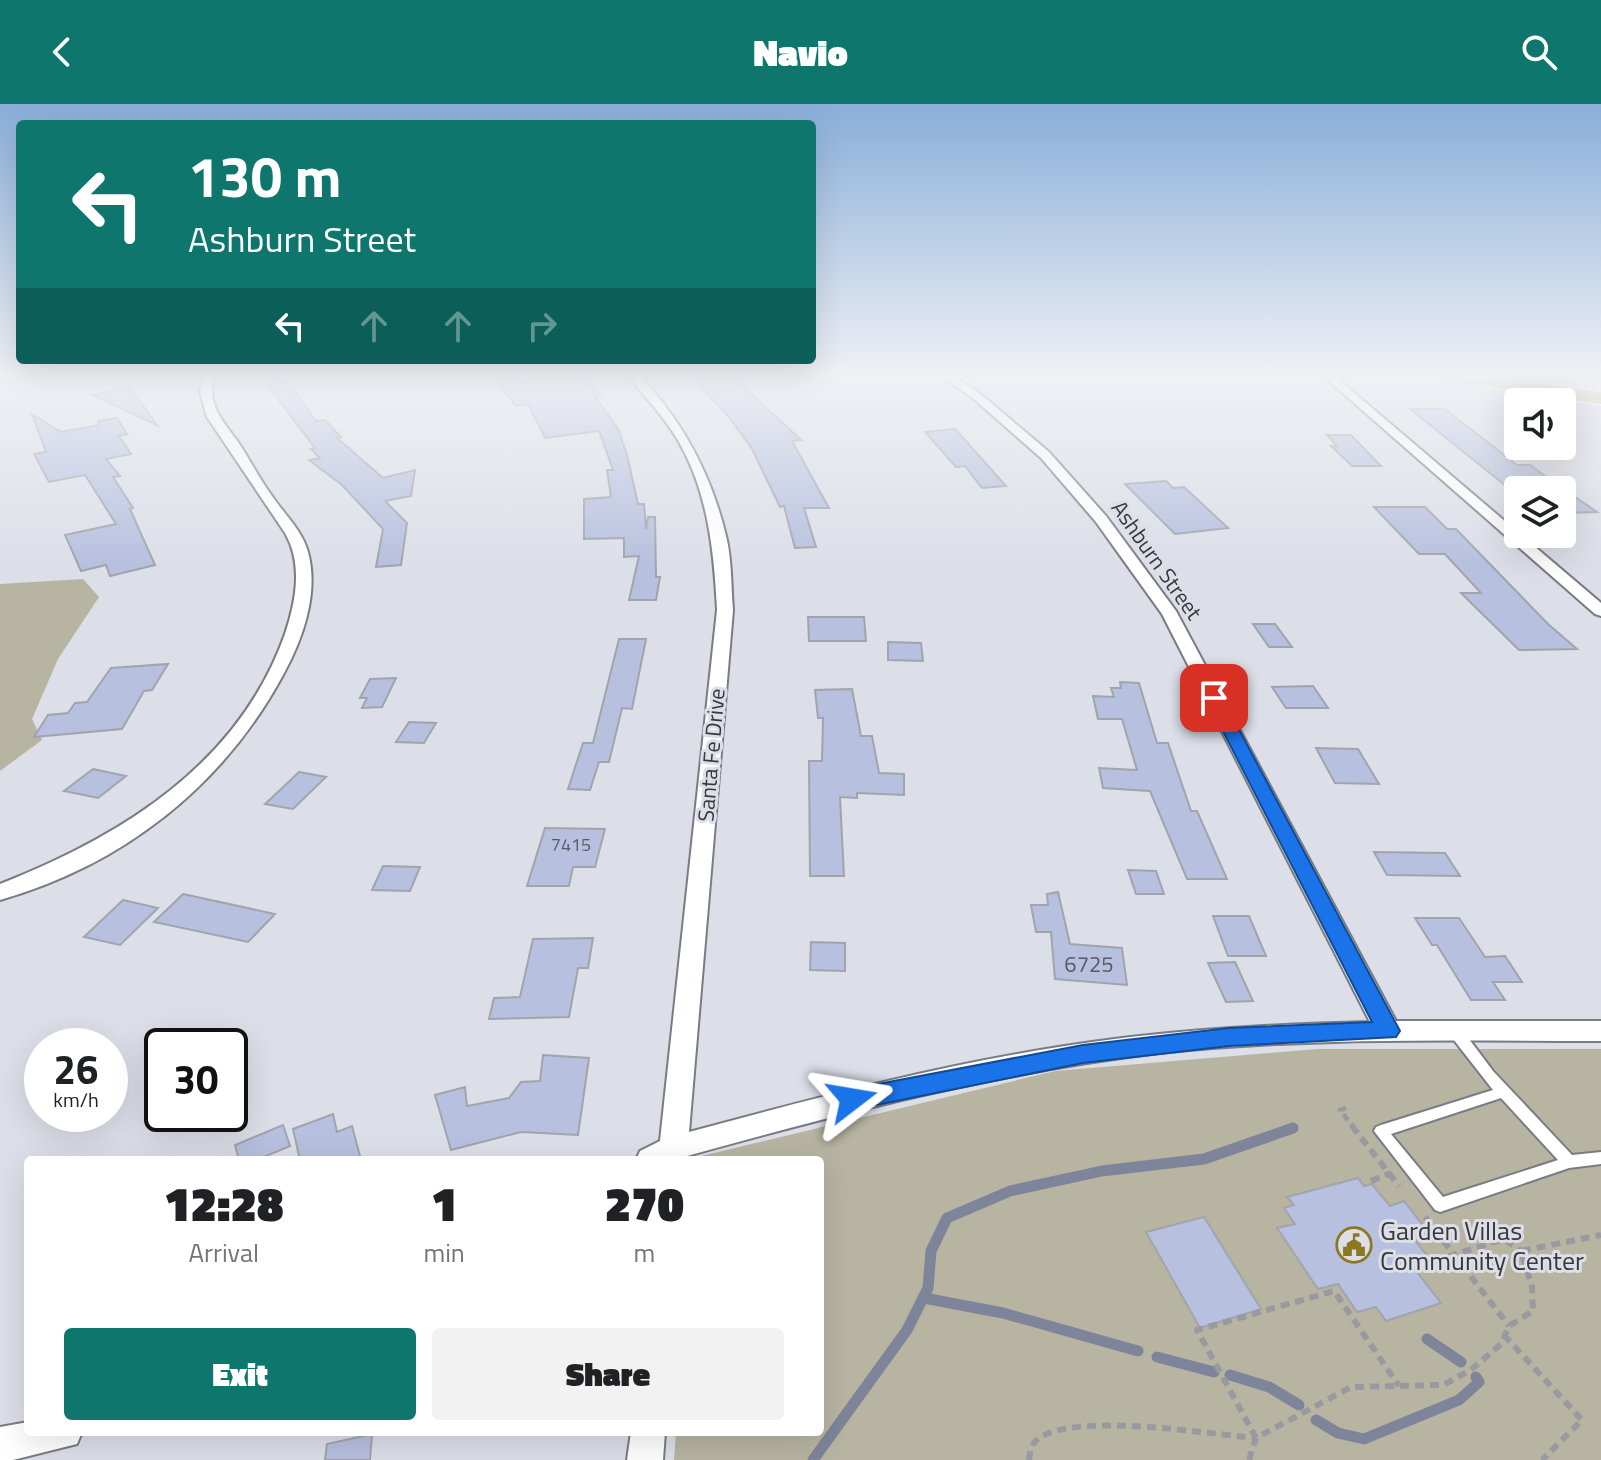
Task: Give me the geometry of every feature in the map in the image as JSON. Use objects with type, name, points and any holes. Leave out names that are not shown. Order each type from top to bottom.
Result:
[{"type":"street","points":[[0,892],[106,847],[179,799],[232,745],[267,693],[290,645],[302,597],[301,552],[227,437]]},
{"type":"street","name":"Santa Fe Drive","points":[[665,1156],[725,610],[720,538],[682,437]]},
{"type":"street","name":"Ashburn Street","points":[[1024,437],[1045,455],[1101,519],[1170,614],[1388,1031]]},
{"type":"street","points":[[1399,437],[1601,611]]},
{"type":"street","points":[[665,1156],[881,1091],[1083,1054],[1229,1037],[1388,1031],[1601,1031]]},
{"type":"street","points":[[0,1445],[45,1436]]},
{"type":"street","points":[[645,1460],[648,1436]]},
{"type":"lane","points":[[1455,1031],[1503,1092],[1569,1162]]},
{"type":"lane","points":[[1503,1092],[1381,1131],[1440,1205],[1569,1162],[1601,1158]]},
{"type":"path","points":[[1521,1251],[1601,1235]]},
{"type":"path","points":[[1029,1460],[1030,1449],[1038,1439],[1061,1429],[1090,1426],[1256,1438],[1351,1387],[1443,1385],[1471,1370],[1501,1344],[1509,1326],[1533,1311],[1532,1287],[1521,1251],[1504,1239],[1434,1261]]},
{"type":"path","points":[[1249,1460],[1256,1438],[1197,1330],[1334,1291],[1400,1387]]},
{"type":"path","points":[[1504,1335],[1582,1420],[1542,1460]]},
{"type":"shaded area","points":[[83,579],[99,597],[58,659],[32,719],[42,740],[0,771],[0,584]]},
{"type":"shaded area","points":[[1317,1049],[1601,1049],[1601,1460],[674,1460],[676,1436],[824,1436],[824,1156],[701,1156],[1055,1071]]},
{"type":"building","points":[[41,437],[120,437],[131,454],[106,459],[120,476],[113,477],[133,508],[130,509],[155,565],[110,576],[106,565],[81,571],[65,535],[116,524],[85,475],[49,482],[34,454],[46,452]]},
{"type":"building","points":[[307,437],[340,437],[337,438],[383,478],[415,470],[411,496],[385,501],[407,523],[401,565],[376,567],[383,529],[342,485],[309,460],[320,458],[311,449],[315,448]]},
{"type":"building","points":[[601,437],[621,437],[638,504],[644,504],[646,529],[648,517],[655,517],[656,577],[660,577],[656,600],[629,600],[639,556],[624,557],[624,538],[584,539],[584,499],[611,497],[607,470],[613,470]]},
{"type":"building","points":[[744,437],[798,437],[801,440],[792,441],[829,508],[804,508],[816,547],[795,548],[784,506],[780,507]]},
{"type":"building","points":[[930,437],[962,437],[1006,486],[982,488],[965,466],[956,467]]},
{"type":"building","points":[[1329,437],[1353,437],[1381,466],[1352,466],[1331,446],[1337,446]]},
{"type":"building","points":[[1445,437],[1481,437],[1504,455],[1504,460],[1517,465],[1530,465],[1545,476],[1504,476],[1504,484]]},
{"type":"building","points":[[1166,481],[1173,488],[1184,487],[1228,528],[1175,534],[1125,484]]},
{"type":"building","points":[[1576,498],[1597,512],[1576,513]]},
{"type":"building","points":[[1374,507],[1425,507],[1447,529],[1456,529],[1548,624],[1577,649],[1519,650],[1461,593],[1481,593],[1445,554],[1419,554]]},
{"type":"building","points":[[808,617],[864,617],[866,641],[809,641]]},
{"type":"building","points":[[1253,624],[1275,624],[1292,647],[1269,647]]},
{"type":"building","points":[[619,639],[646,639],[632,709],[622,708],[609,762],[599,762],[590,790],[568,789],[583,743],[593,743]]},
{"type":"building","points":[[888,642],[921,643],[923,661],[888,660]]},
{"type":"building","points":[[168,664],[152,690],[144,691],[122,729],[34,737],[48,715],[68,713],[75,703],[87,702],[111,668]]},
{"type":"building","points":[[396,678],[382,707],[362,708],[367,698],[360,698],[370,679]]},
{"type":"building","points":[[1120,682],[1139,683],[1157,743],[1168,743],[1191,811],[1197,811],[1227,879],[1187,879],[1150,791],[1103,788],[1099,768],[1137,770],[1122,719],[1098,719],[1093,696],[1114,697],[1111,688],[1121,688]]},
{"type":"building","points":[[1313,686],[1328,708],[1286,708],[1272,687]]},
{"type":"building","points":[[852,689],[861,736],[872,736],[879,773],[904,774],[904,795],[857,793],[857,798],[840,797],[844,876],[810,876],[809,761],[822,761],[823,718],[818,718],[815,690]]},
{"type":"building","points":[[409,722],[436,723],[424,743],[396,742]]},
{"type":"building","points":[[1316,748],[1358,749],[1379,784],[1335,783]]},
{"type":"building","points":[[93,769],[126,776],[98,798],[64,791]]},
{"type":"building","points":[[299,772],[326,777],[293,809],[265,804]]},
{"type":"building","points":[[545,828],[605,829],[595,867],[573,867],[569,886],[527,886]]},
{"type":"building","points":[[1374,852],[1445,853],[1460,876],[1387,875]]},
{"type":"building","points":[[383,866],[420,867],[410,891],[372,890]]},
{"type":"building","points":[[1128,870],[1156,871],[1164,894],[1136,894]]},
{"type":"building","points":[[1058,892],[1070,944],[1122,948],[1127,985],[1055,979],[1051,932],[1036,932],[1031,905],[1048,905],[1047,894]]},
{"type":"building","points":[[183,894],[275,914],[248,942],[154,922]]},
{"type":"building","points":[[123,900],[158,908],[120,945],[84,937]]},
{"type":"building","points":[[1213,916],[1249,916],[1266,956],[1228,956]]},
{"type":"building","points":[[1415,918],[1459,918],[1485,957],[1505,956],[1522,982],[1493,982],[1505,1000],[1471,1000],[1437,945],[1432,945]]},
{"type":"building","points":[[593,938],[588,968],[578,968],[569,1017],[489,1019],[494,998],[520,997],[533,939]]},
{"type":"building","points":[[811,942],[845,943],[845,971],[810,970]]},
{"type":"building","points":[[1235,962],[1253,1001],[1226,1002],[1208,963]]},
{"type":"building","points":[[543,1055],[589,1058],[578,1135],[521,1132],[451,1150],[435,1095],[465,1087],[467,1106],[509,1098],[521,1082],[540,1081]]},
{"type":"building","points":[[333,1114],[337,1132],[352,1126],[360,1156],[299,1156],[293,1129]]},
{"type":"building","points":[[283,1125],[290,1146],[266,1156],[238,1156],[235,1145]]},
{"type":"building","name":"Garden Villas Community Center","points":[[1358,1178],[1364,1186],[1372,1184],[1390,1206],[1404,1201],[1425,1228],[1409,1233],[1428,1257],[1410,1263],[1441,1303],[1386,1321],[1376,1307],[1357,1312],[1338,1284],[1318,1289],[1277,1228],[1295,1224],[1284,1208],[1294,1205],[1287,1197]]},
{"type":"building","points":[[1204,1217],[1261,1309],[1200,1328],[1146,1232]]},
{"type":"building","points":[[372,1436],[370,1460],[325,1460],[327,1444]]},
{"type":"waterway","points":[[813,1460],[907,1330],[928,1288],[931,1251],[947,1218],[1010,1191],[1102,1171],[1204,1159],[1293,1128]]},
{"type":"waterway","points":[[924,1298],[1003,1313],[1138,1351]]},
{"type":"waterway","points":[[1427,1339],[1461,1362]]},
{"type":"waterway","points":[[1157,1357],[1214,1372]]},
{"type":"waterway","points":[[1230,1375],[1269,1387],[1299,1405]]},
{"type":"waterway","points":[[1316,1420],[1338,1433],[1364,1439],[1459,1400],[1479,1382],[1476,1377]]},
{"type":"place","name":"Garden Villas Community Center","points":[[1354,1245]]},
{"type":"route","points":[[852,1099],[1083,1054],[1229,1037],[1388,1031],[1214,698]]}]
